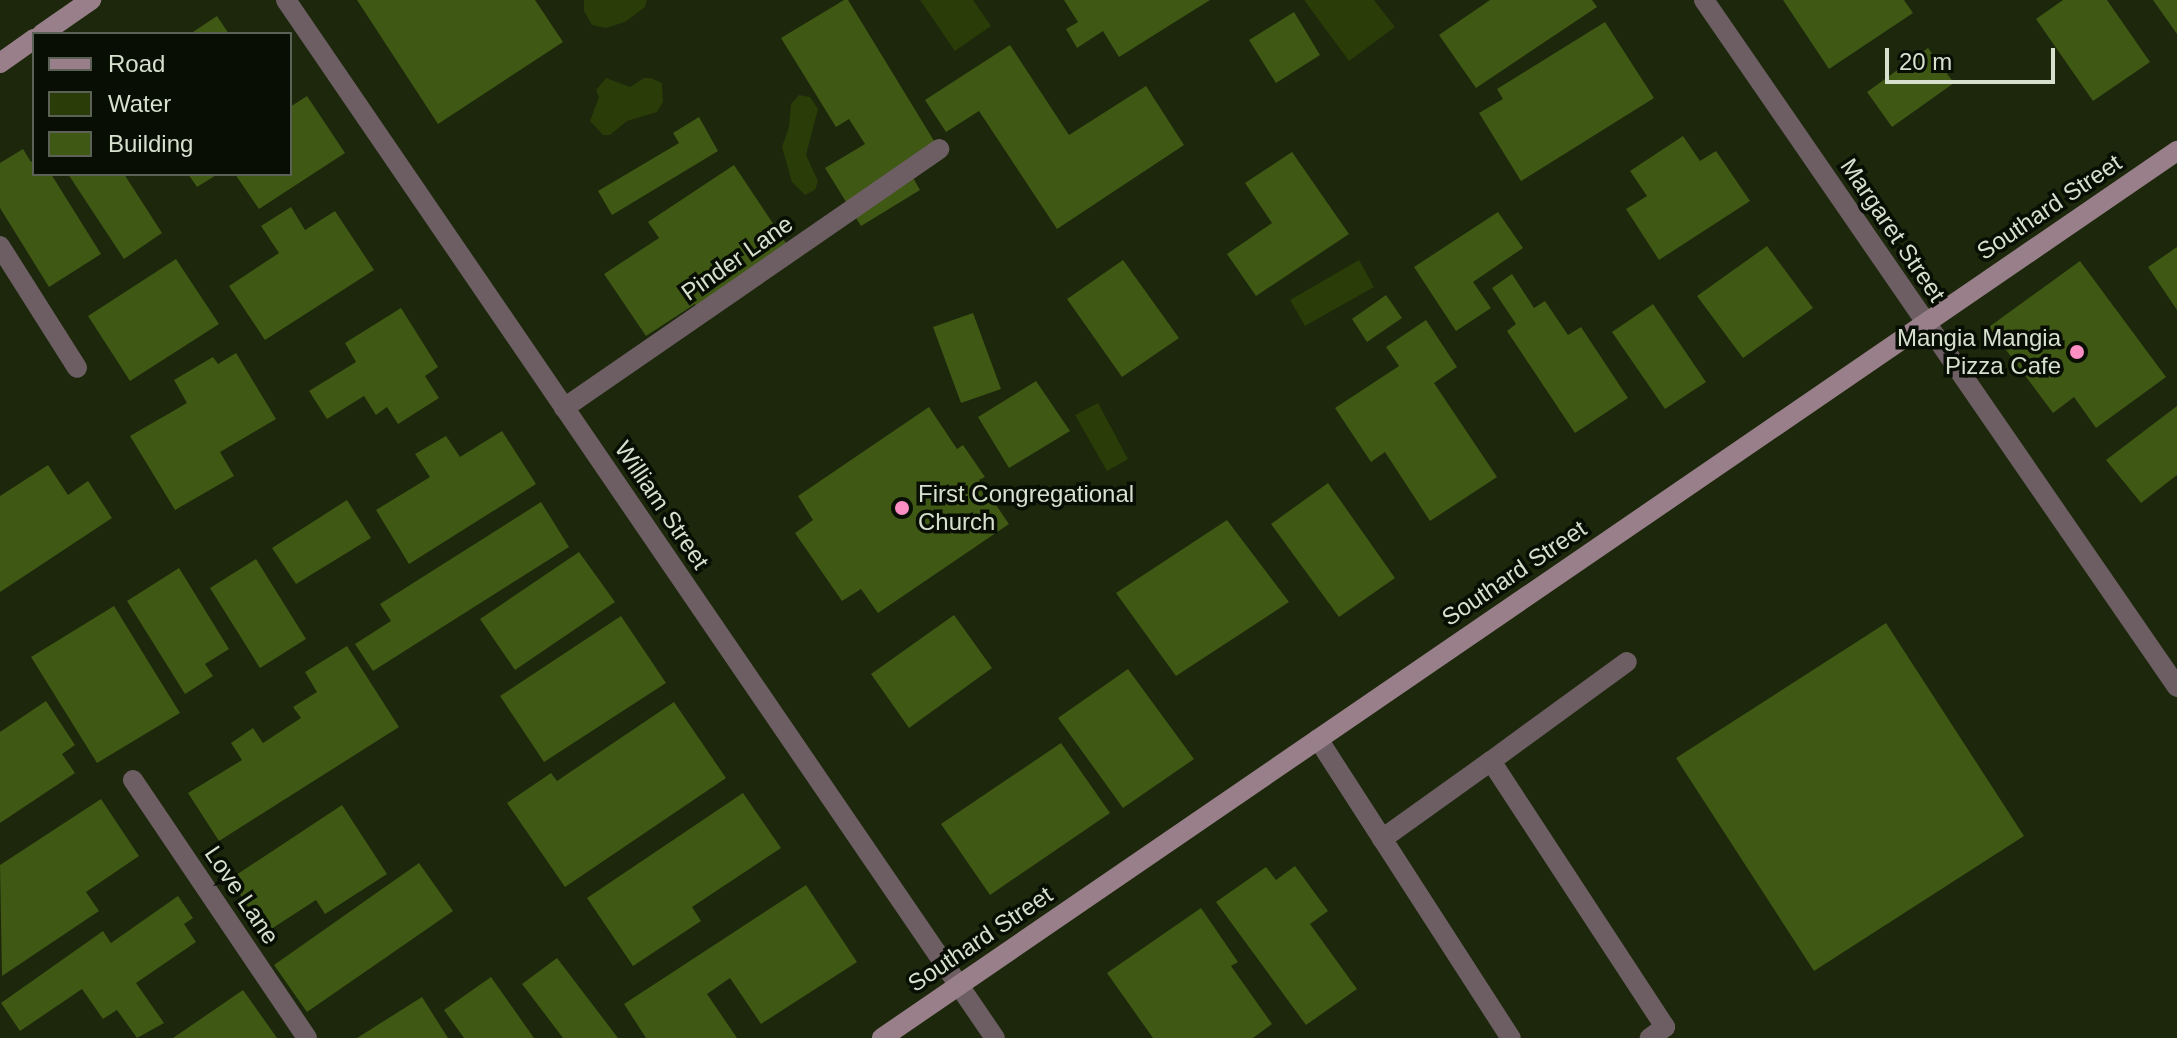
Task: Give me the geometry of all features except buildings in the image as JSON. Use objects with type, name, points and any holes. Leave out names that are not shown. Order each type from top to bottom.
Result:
[{"type":"street","points":[[45,32],[91,0]]},
{"type":"street","name":"William Street","points":[[286,0],[995,1038]]},
{"type":"street","name":"Margaret Street","points":[[1704,0],[2177,687]]},
{"type":"street","points":[[0,63],[32,40]]},
{"type":"street","name":"Pinder Lane","points":[[564,408],[939,149]]},
{"type":"street","name":"Southard Street","points":[[882,1038],[2177,151]]},
{"type":"street","points":[[0,246],[77,368]]},
{"type":"street","points":[[1382,839],[1627,662]]},
{"type":"street","points":[[1318,739],[1511,1038]]},
{"type":"street","points":[[1491,761],[1665,1027],[1650,1038]]},
{"type":"street","name":"Love Lane","points":[[133,780],[307,1038]]},
{"type":"water","points":[[584,0],[647,0],[645,7],[625,22],[606,28],[592,25],[584,11]]},
{"type":"water","points":[[920,0],[973,0],[991,26],[955,51]]},
{"type":"water","points":[[1304,0],[1374,0],[1395,27],[1349,61]]},
{"type":"water","points":[[606,78],[630,87],[644,78],[651,78],[662,83],[663,102],[657,112],[627,121],[610,135],[603,135],[590,121],[599,97],[596,90]]},
{"type":"water","points":[[799,95],[810,97],[818,109],[806,155],[818,181],[815,190],[805,195],[792,182],[782,147],[789,127],[791,104]]},
{"type":"water","points":[[1359,260],[1374,287],[1305,326],[1290,300]]},
{"type":"water","points":[[1098,403],[1128,459],[1107,471],[1075,415]]},
{"type":"place","name":"Mangia Mangia Pizza Cafe","points":[[2077,352]]},
{"type":"place","name":"First Congregational Church","points":[[902,508]]}]
